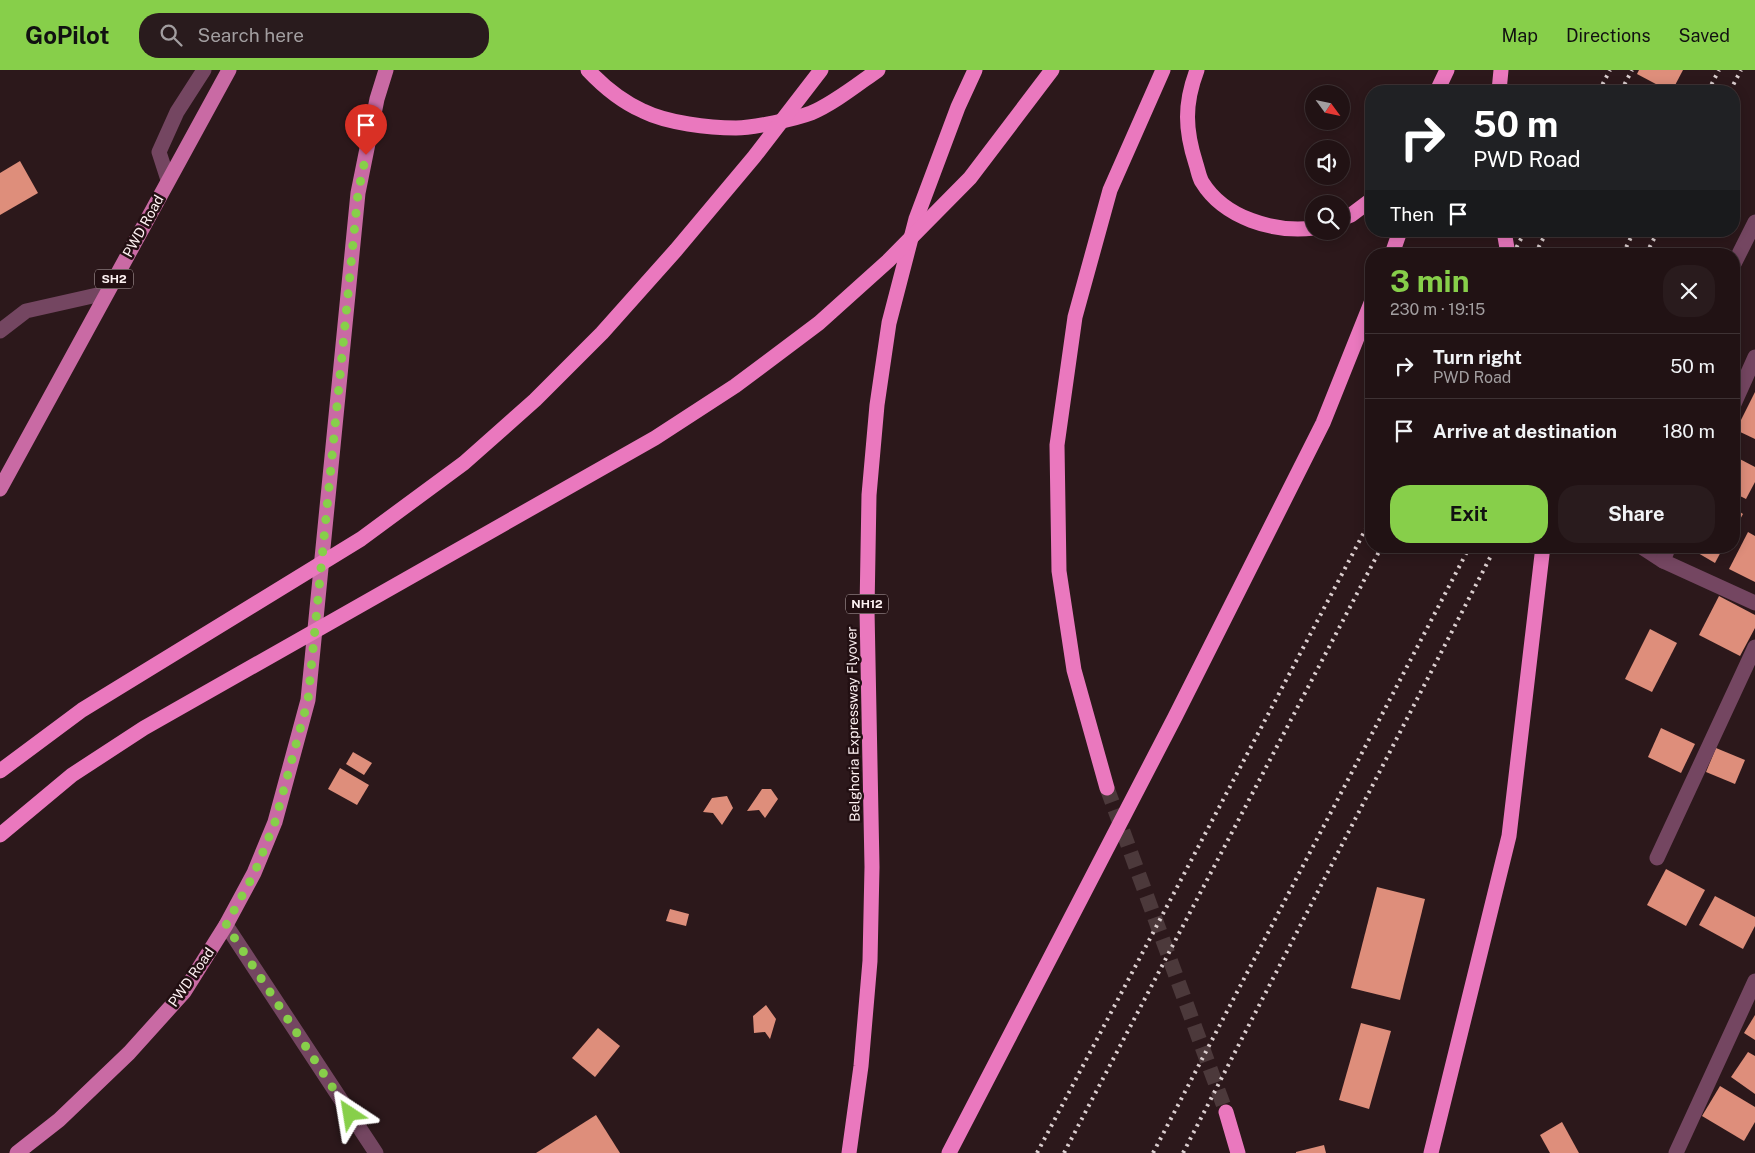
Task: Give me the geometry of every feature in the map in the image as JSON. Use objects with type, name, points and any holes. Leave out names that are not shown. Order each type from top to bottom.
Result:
[{"type":"highway","points":[[588,70],[625,101],[644,112],[669,120],[737,128],[769,123],[810,113],[852,89],[878,70]]},
{"type":"highway","points":[[0,771],[82,710],[360,539],[464,463],[535,400],[614,319],[748,165],[821,70]]},
{"type":"highway","name":"Belghoria Expressway Flyover","points":[[849,1153],[861,1066],[870,961],[872,867],[866,610],[869,495],[877,405],[889,323],[916,219],[958,107],[975,70]]},
{"type":"highway","points":[[0,835],[72,775],[144,728],[655,438],[736,386],[819,322],[888,261],[970,178],[1052,70]]},
{"type":"highway","points":[[1107,788],[1074,670],[1059,571],[1057,445],[1075,317],[1110,190],[1163,70]]},
{"type":"highway","points":[[1197,70],[1188,100],[1187,130],[1201,182],[1216,198],[1234,212],[1252,222],[1292,230],[1305,229]]},
{"type":"highway","points":[[1440,85],[1447,70]]},
{"type":"highway","points":[[1448,85],[1453,70]]},
{"type":"highway","points":[[1500,85],[1501,70]]},
{"type":"highway","points":[[1350,214],[1365,204]]},
{"type":"highway","points":[[949,1153],[1175,717],[1314,440],[1365,318]]},
{"type":"highway","points":[[1430,1153],[1509,836],[1542,553]]},
{"type":"highway","points":[[1226,1112],[1238,1153]]},
{"type":"main road","name":"PWD Road","points":[[0,489],[229,70]]},
{"type":"main road","name":"PWD Road","points":[[17,1153],[59,1120],[129,1053],[184,992],[226,925],[254,874],[275,822],[308,700],[358,193],[377,99],[386,70]]},
{"type":"street","points":[[168,180],[159,152],[177,112],[204,70]]},
{"type":"street","points":[[1740,252],[1755,222]]},
{"type":"street","points":[[0,331],[26,311],[106,293]]},
{"type":"street","points":[[1740,391],[1755,358]]},
{"type":"street","points":[[1650,553],[1662,561],[1755,603]]},
{"type":"street","points":[[1662,561],[1666,553]]},
{"type":"street","points":[[1657,858],[1755,647]]},
{"type":"street","points":[[226,925],[376,1153]]},
{"type":"street","points":[[1676,1153],[1755,981]]},
{"type":"building","points":[[1639,70],[1683,70],[1675,85],[1658,85],[1637,74]]},
{"type":"building","points":[[20,161],[38,193],[0,215],[0,173]]},
{"type":"building","points":[[1755,392],[1755,439],[1740,432],[1740,422]]},
{"type":"building","points":[[1740,459],[1755,467],[1755,482],[1746,499],[1740,496]]},
{"type":"building","points":[[1748,532],[1755,536],[1755,582],[1729,569],[1737,553],[1740,553],[1740,548]]},
{"type":"building","points":[[1698,553],[1720,553],[1715,563]]},
{"type":"building","points":[[1719,596],[1755,615],[1755,628],[1740,656],[1699,635]]},
{"type":"building","points":[[1650,629],[1677,643],[1652,692],[1625,679]]},
{"type":"building","points":[[1661,728],[1695,744],[1681,773],[1648,757]]},
{"type":"building","points":[[1716,748],[1745,760],[1735,784],[1706,772]]},
{"type":"building","points":[[353,752],[372,763],[364,775],[346,764]]},
{"type":"building","points":[[340,768],[369,785],[357,805],[328,789]]},
{"type":"building","points":[[762,789],[771,789],[778,799],[765,818],[759,810],[747,811]]},
{"type":"building","points":[[727,796],[733,808],[722,825],[713,813],[703,812],[712,798]]},
{"type":"building","points":[[1666,869],[1705,890],[1686,926],[1647,905]]},
{"type":"building","points":[[1377,887],[1425,899],[1400,1000],[1351,988]]},
{"type":"building","points":[[1715,896],[1755,917],[1755,926],[1743,949],[1699,925]]},
{"type":"building","points":[[670,909],[689,914],[686,926],[666,921]]},
{"type":"building","points":[[766,1005],[776,1019],[770,1039],[765,1032],[754,1033],[753,1016]]},
{"type":"building","points":[[1755,1015],[1755,1040],[1744,1033]]},
{"type":"building","points":[[1361,1023],[1391,1031],[1369,1109],[1339,1100]]},
{"type":"building","points":[[598,1028],[620,1046],[595,1077],[572,1058]]},
{"type":"building","points":[[1748,1052],[1755,1056],[1755,1094],[1731,1077]]},
{"type":"building","points":[[1720,1086],[1755,1107],[1755,1122],[1744,1141],[1702,1116]]},
{"type":"building","points":[[596,1115],[620,1153],[536,1153]]},
{"type":"building","points":[[1562,1122],[1579,1153],[1550,1153],[1540,1135]]},
{"type":"building","points":[[1324,1145],[1326,1153],[1296,1153],[1296,1152]]},
{"type":"tunnel","points":[[1107,788],[1226,1112]]},
{"type":"railway","points":[[1602,85],[1610,70]]},
{"type":"railway","points":[[1624,85],[1632,70]]},
{"type":"railway","points":[[1711,85],[1719,70]]},
{"type":"railway","points":[[1733,85],[1741,70]]},
{"type":"railway","points":[[1516,248],[1522,237]]},
{"type":"railway","points":[[1538,248],[1544,237]]},
{"type":"railway","points":[[1626,248],[1631,237]]},
{"type":"railway","points":[[1649,248],[1655,237]]},
{"type":"railway","points":[[1037,1153],[1365,530]]},
{"type":"railway","points":[[1064,1153],[1378,553]]},
{"type":"railway","points":[[1153,1153],[1466,553]]},
{"type":"railway","points":[[1183,1153],[1492,553]]},
{"type":"route","points":[[350,1114],[226,925],[254,874],[275,822],[308,700],[358,193],[366,155]]}]
